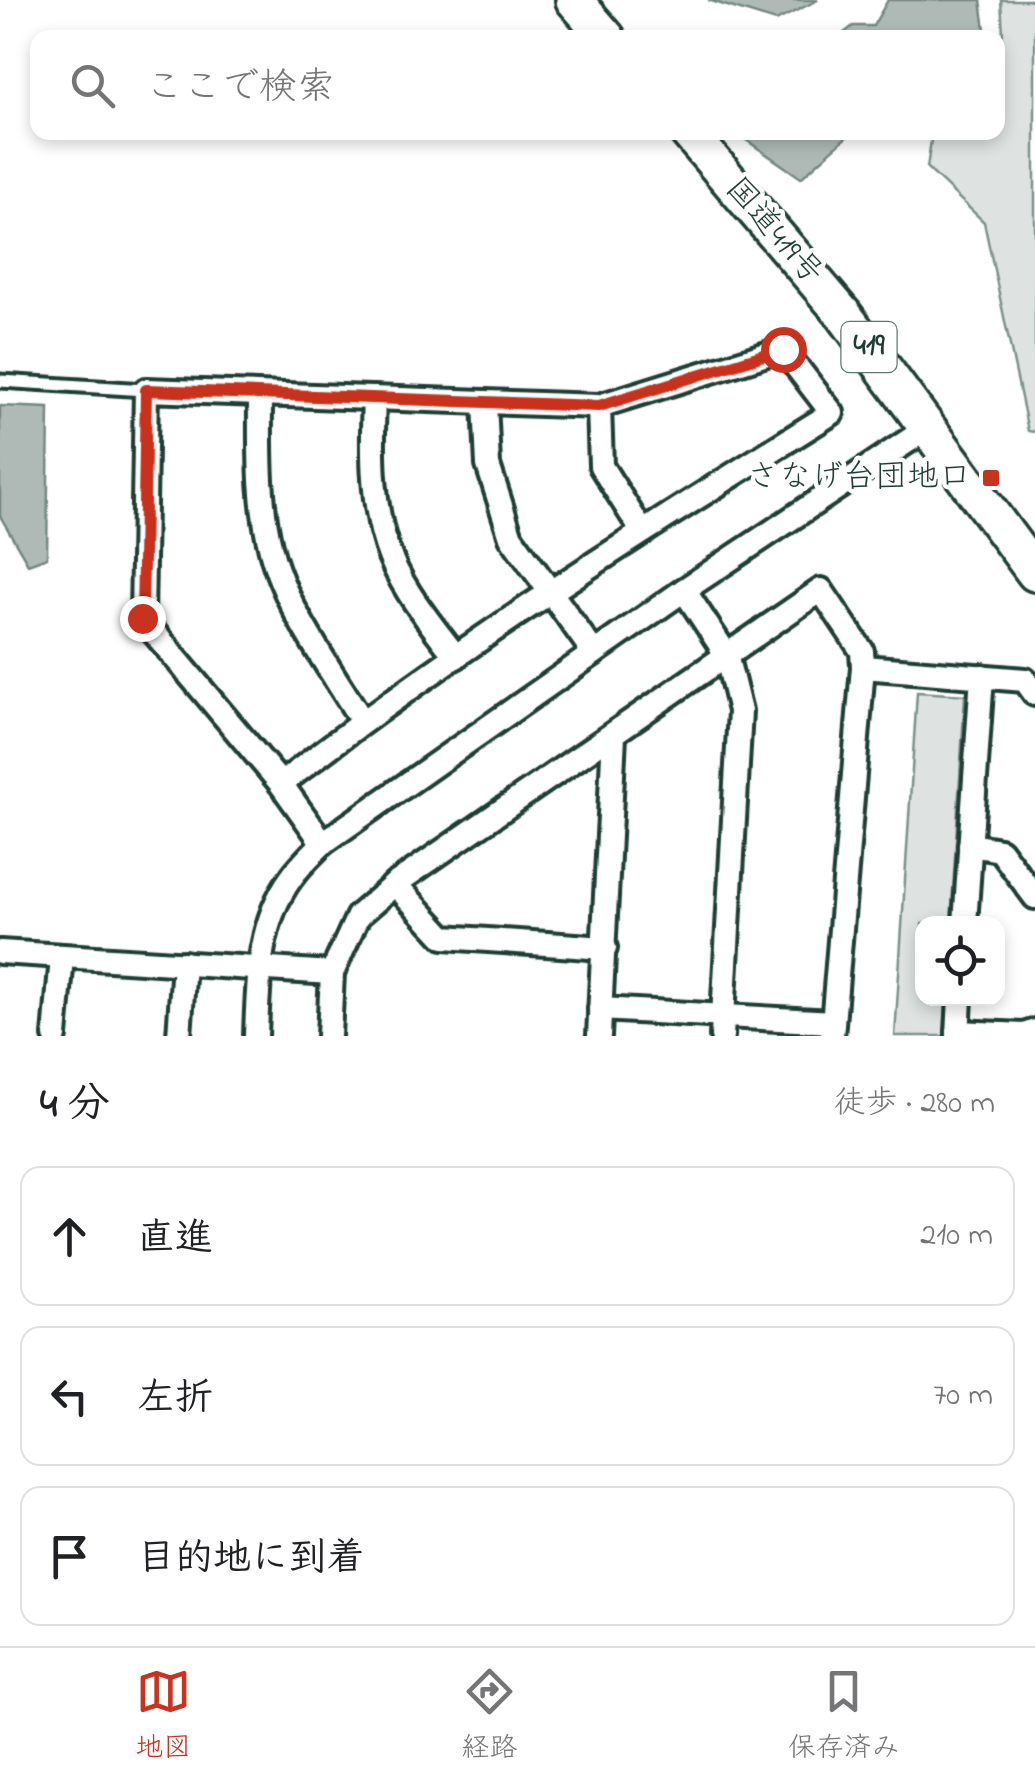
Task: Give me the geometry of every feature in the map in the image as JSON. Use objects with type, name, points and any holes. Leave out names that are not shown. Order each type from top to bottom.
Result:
[{"type":"highway","points":[[574,0],[599,30]]},
{"type":"highway","name":"国道419号","points":[[695,140],[844,315],[1035,573]]},
{"type":"street","points":[[281,784],[362,721],[551,592],[832,413],[783,349],[599,406],[146,390],[142,618],[281,784],[323,843]]},
{"type":"street","points":[[260,395],[260,479],[271,552],[303,625],[362,721]]},
{"type":"street","points":[[374,398],[372,458],[386,544],[410,594],[456,656]]},
{"type":"street","points":[[485,402],[488,465],[510,537],[594,653]]},
{"type":"street","points":[[599,406],[601,466],[642,532]]},
{"type":"street","points":[[256,1036],[259,967],[269,921],[290,879],[323,843],[684,590],[929,427]]},
{"type":"street","points":[[684,590],[726,654],[740,711],[722,1026]]},
{"type":"street","points":[[328,1036],[332,973],[358,916],[395,884],[821,590],[862,651],[863,667],[832,1029],[722,1026],[600,1009]]},
{"type":"street","points":[[863,667],[1025,680],[1035,694]]},
{"type":"street","points":[[966,916],[982,676]]},
{"type":"street","points":[[599,1036],[614,734]]},
{"type":"street","points":[[970,845],[1000,850],[1035,897]]},
{"type":"street","points":[[395,884],[444,937],[606,948]]},
{"type":"street","points":[[0,952],[332,973]]},
{"type":"street","points":[[56,1036],[62,957]]},
{"type":"street","points":[[180,1036],[184,963]]},
{"type":"street","points":[[960,1006],[958,1034],[1024,1035],[1035,1031]]},
{"type":"lane","points":[[0,382],[146,390]]},
{"type":"shaded area","points":[[708,0],[818,0],[776,21]]},
{"type":"shaded area","points":[[888,0],[981,0],[985,30],[848,30],[853,26],[873,26]]},
{"type":"shaded area","points":[[1001,0],[1035,0],[1035,432],[1028,431],[984,222],[927,168],[931,140],[1005,140]]},
{"type":"shaded area","points":[[746,140],[843,140],[801,178]]},
{"type":"shaded area","points":[[0,406],[49,408],[47,557],[28,564],[0,516]]},
{"type":"shaded area","points":[[917,692],[965,695],[951,916],[915,916],[915,1006],[946,1006],[944,1036],[895,1036]]},
{"type":"place","name":"さなげ台団地口","points":[[991,478]]},
{"type":"route","points":[[142,618],[146,390],[599,406],[783,349]]}]
